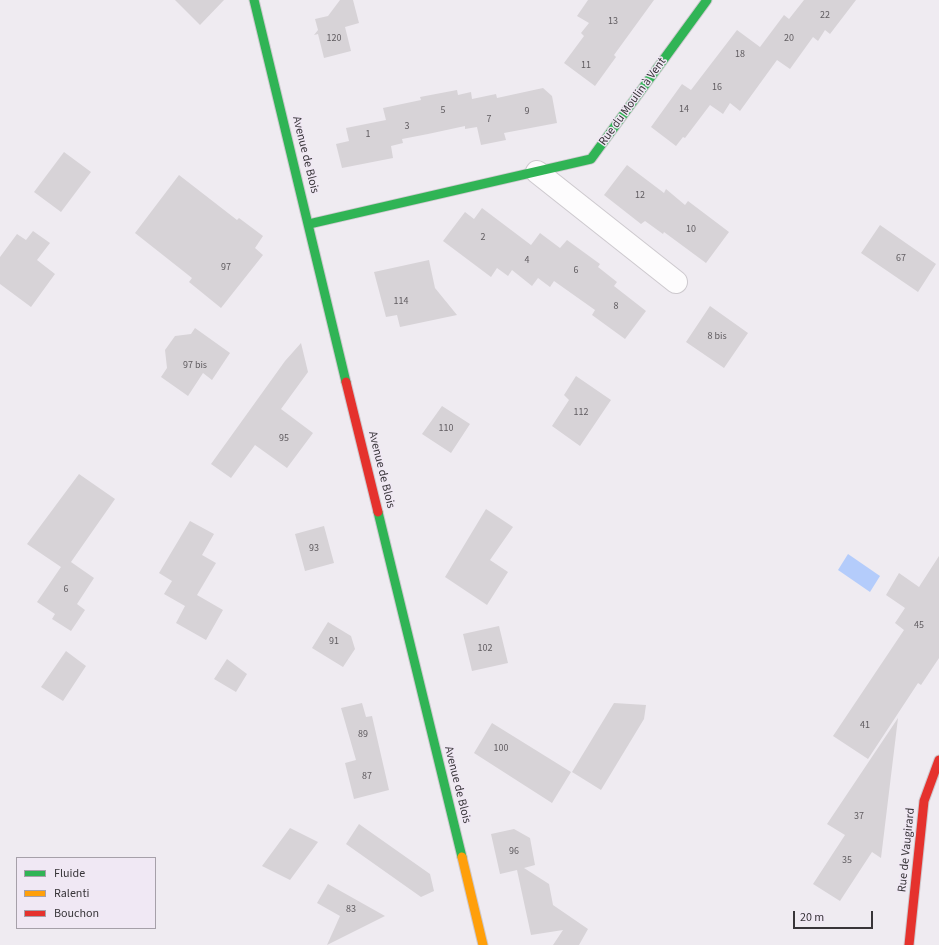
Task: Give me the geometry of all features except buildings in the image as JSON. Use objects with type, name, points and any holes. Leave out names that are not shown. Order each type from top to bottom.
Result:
[{"type":"main road","name":"Avenue de Blois","points":[[254,0],[483,945]]},
{"type":"main road","name":"Rue du Moulin à Vent","points":[[309,224],[591,159],[707,0]]},
{"type":"main road","name":"Rue de Vaugirard","points":[[909,945],[924,801],[939,760]]},
{"type":"street","points":[[537,172],[676,282]]},
{"type":"water","points":[[848,554],[880,576],[870,592],[838,570]]},
{"type":"traffic: fast","points":[[254,0],[346,382]]},
{"type":"traffic: fast","points":[[309,224],[591,159],[707,0]]},
{"type":"traffic: fast","points":[[378,512],[462,857]]},
{"type":"traffic: slow","points":[[462,857],[483,945]]},
{"type":"traffic: jam","points":[[346,382],[378,512]]},
{"type":"traffic: jam","points":[[909,945],[924,801],[939,760]]}]
